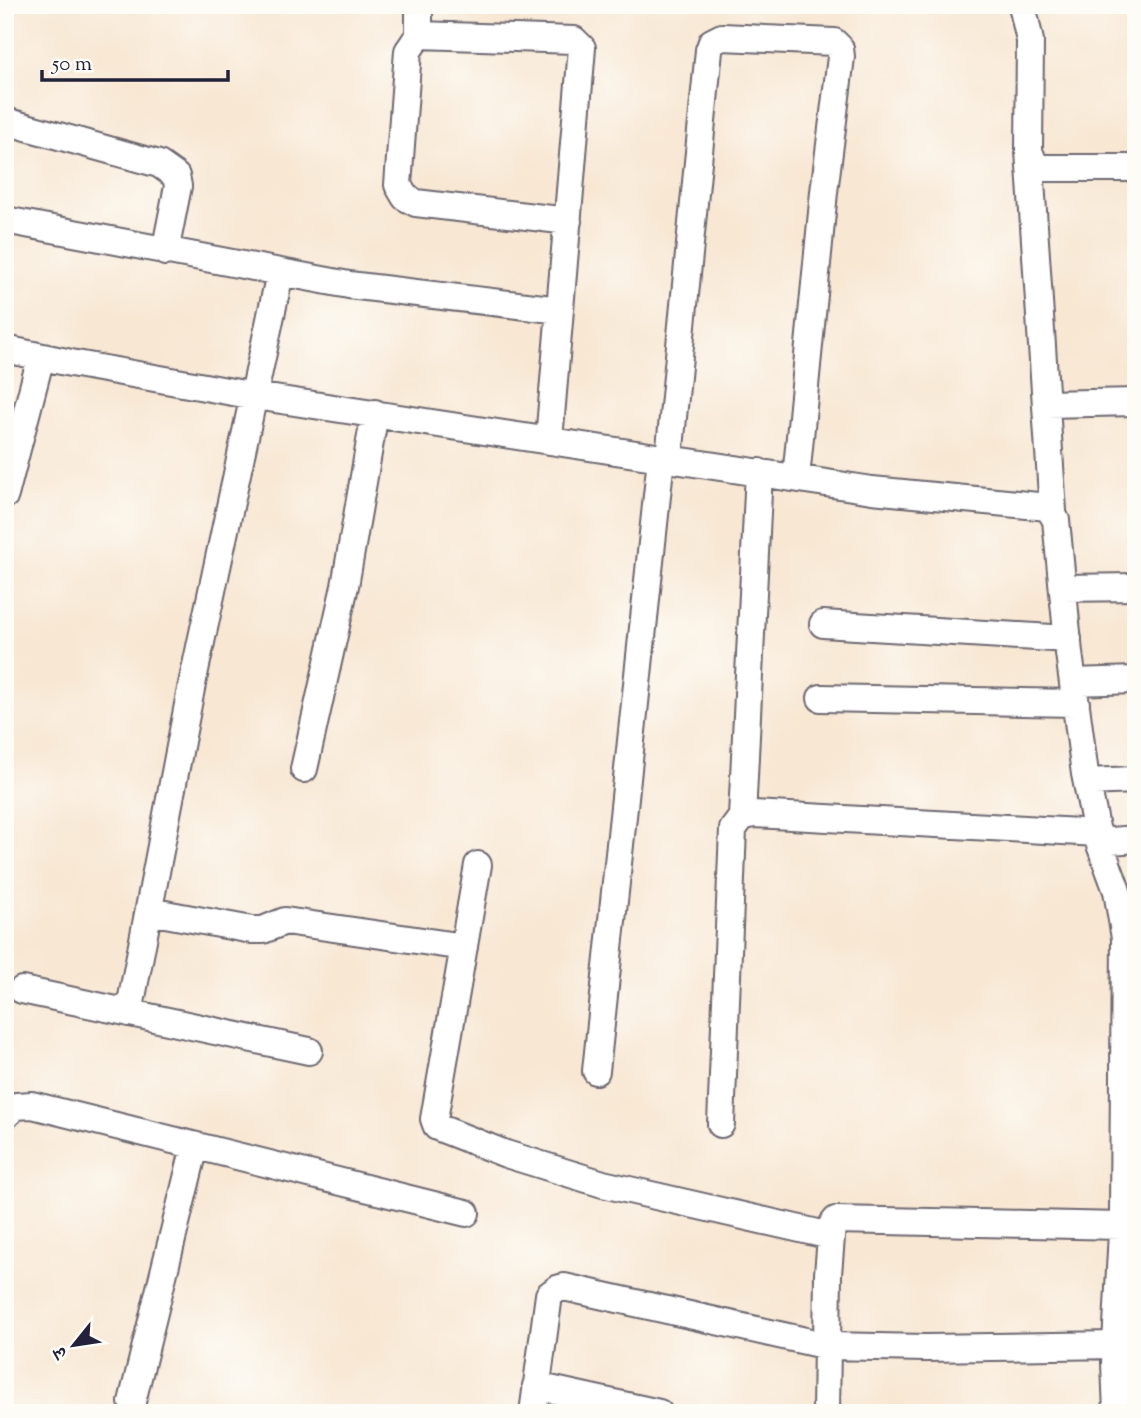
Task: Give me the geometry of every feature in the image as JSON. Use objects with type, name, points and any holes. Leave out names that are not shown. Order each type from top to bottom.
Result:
[{"type":"street","points":[[419,5],[419,35],[408,51],[398,185],[405,197],[416,202],[568,221]]},
{"type":"street","points":[[1022,5],[1030,41],[1029,151],[1053,512],[1087,782],[1099,838],[1130,938],[1130,1188],[1122,1226],[1127,1313],[1116,1345],[1117,1413]]},
{"type":"street","points":[[419,35],[574,40],[580,43],[582,48],[549,440]]},
{"type":"street","points":[[596,1072],[709,50],[712,42],[722,37],[834,42],[840,48],[796,478]]},
{"type":"street","points":[[5,121],[142,158],[169,169],[176,176],[178,186],[165,252]]},
{"type":"street","points":[[1029,151],[1034,163],[1042,168],[1136,168]]},
{"type":"street","points":[[5,220],[349,285],[560,310]]},
{"type":"street","points":[[129,1013],[191,689],[280,273]]},
{"type":"street","points":[[5,349],[255,396],[872,490],[1048,507],[1053,512]]},
{"type":"street","points":[[5,495],[41,357]]},
{"type":"street","points":[[1046,404],[1136,401]]},
{"type":"street","points":[[304,769],[345,586],[375,413]]},
{"type":"street","points":[[721,1124],[733,829],[742,817],[759,472]]},
{"type":"street","points":[[1063,588],[1136,587]]},
{"type":"street","points":[[823,624],[1068,639]]},
{"type":"street","points":[[821,698],[1075,692],[1136,680]]},
{"type":"street","points":[[1087,782],[1136,780]]},
{"type":"street","points":[[742,817],[753,814],[1136,839]]},
{"type":"street","points":[[478,864],[434,1119],[437,1127],[506,1154],[603,1184],[831,1236]]},
{"type":"street","points":[[149,911],[252,930],[263,930],[285,921],[464,947]]},
{"type":"street","points":[[22,990],[309,1051]]},
{"type":"street","points":[[5,1116],[16,1106],[32,1105],[467,1213]]},
{"type":"street","points":[[132,1402],[195,1146]]},
{"type":"street","points":[[826,1413],[828,1274],[832,1226],[836,1220],[1122,1226]]},
{"type":"street","points":[[533,1413],[549,1295],[564,1287],[828,1346],[926,1348],[1116,1345]]},
{"type":"street","points":[[536,1385],[659,1413]]}]
